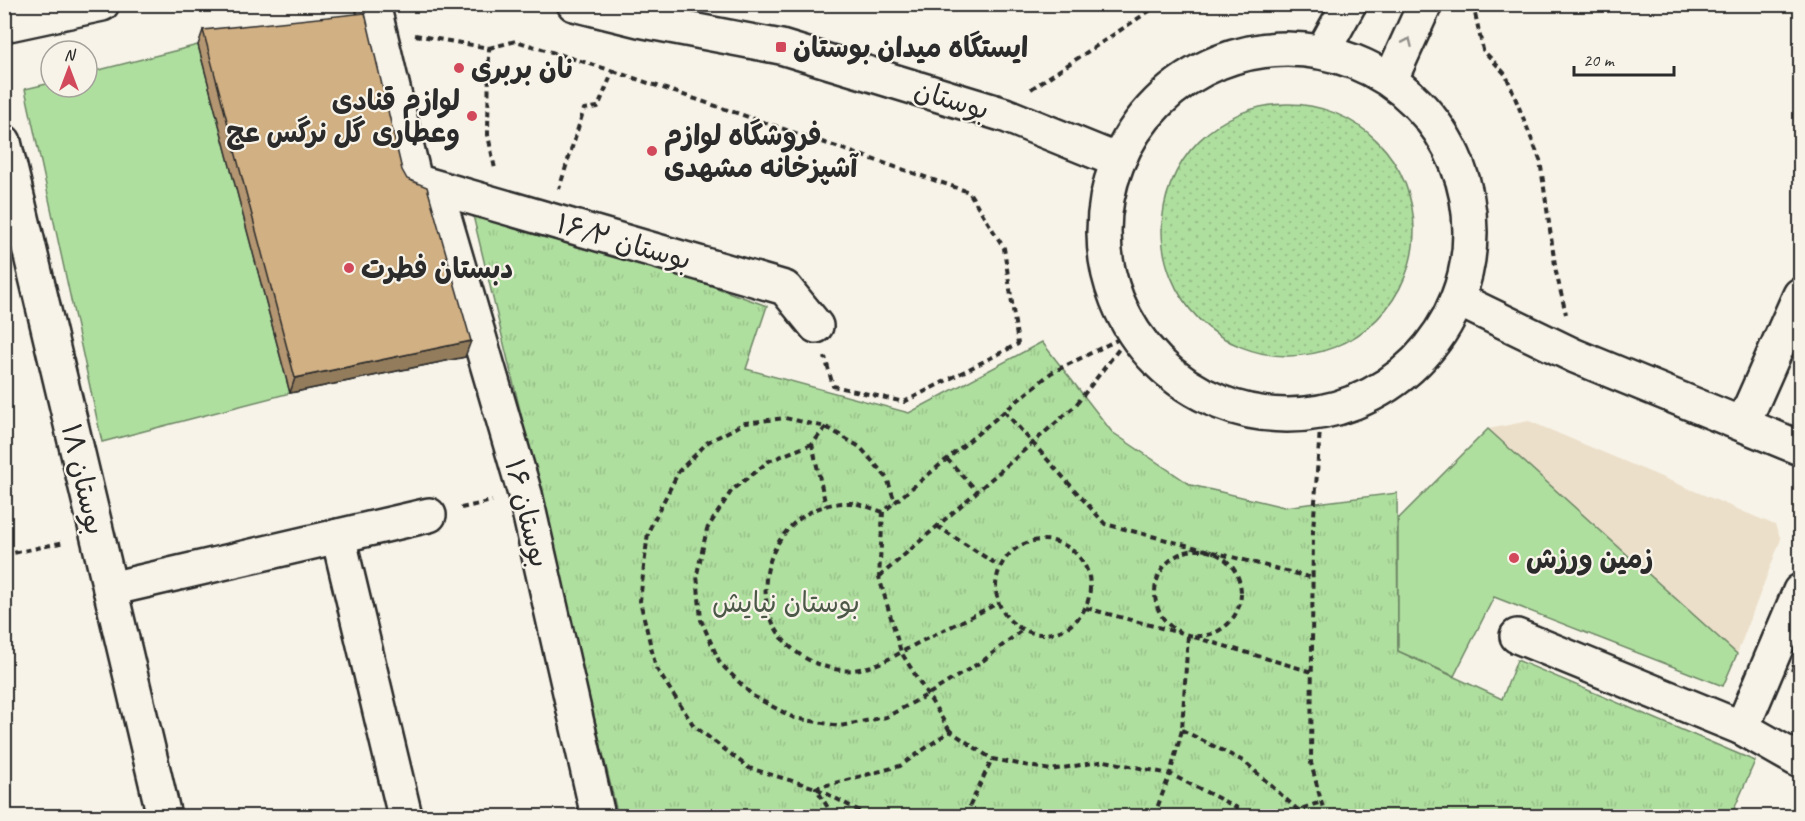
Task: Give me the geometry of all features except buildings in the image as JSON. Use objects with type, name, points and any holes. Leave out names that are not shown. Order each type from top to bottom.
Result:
[{"type":"street","points":[[4,26],[102,4]]},
{"type":"street","name":"بوستان","points":[[574,4],[639,20],[781,47],[1005,115],[1116,160]]},
{"type":"street","points":[[1323,51],[1349,4]]},
{"type":"street","points":[[1391,79],[1425,4]]},
{"type":"street","name":"بوستان ۱۶/۲","points":[[376,17],[415,181],[785,288],[816,326]]},
{"type":"street","points":[[1252,51],[1323,51],[1391,79],[1443,132],[1469,199],[1469,269],[1459,300],[1441,335],[1390,386],[1321,414],[1249,413],[1182,384],[1131,333],[1104,266],[1105,195],[1116,160],[1133,129],[1186,77],[1252,51]]},
{"type":"street","name":"بوستان ۱۸","points":[[4,142],[164,816]]},
{"type":"street","name":"بوستان ۱۶","points":[[443,213],[525,494],[598,816]]},
{"type":"street","points":[[1743,424],[1800,295]]},
{"type":"street","points":[[1459,300],[1575,356],[1800,448]]},
{"type":"street","points":[[110,589],[429,515]]},
{"type":"street","points":[[338,536],[405,816]]},
{"type":"street","points":[[1742,728],[1800,591]]},
{"type":"street","points":[[1517,636],[1742,728],[1800,761]]},
{"type":"path","points":[[1005,115],[1034,86],[1161,4]]},
{"type":"path","points":[[1472,5],[1483,50],[1506,75],[1540,160],[1556,273],[1575,356]]},
{"type":"path","points":[[376,17],[489,48],[516,41],[613,71],[969,192],[1005,248],[1018,344],[904,402],[833,386],[816,326]]},
{"type":"path","points":[[489,48],[488,135],[504,206]]},
{"type":"path","points":[[550,220],[584,109],[598,107],[613,71]]},
{"type":"path","points":[[1131,333],[1051,373],[883,512],[879,577],[901,652],[927,695],[950,731],[992,759],[1051,770],[1105,761],[1170,774],[1236,807],[1244,816]]},
{"type":"path","points":[[879,577],[1075,406],[1131,333]]},
{"type":"path","points":[[1005,411],[1105,524],[1313,578]]},
{"type":"path","points":[[1321,414],[1313,531],[1311,763],[1325,816]]},
{"type":"path","points":[[869,816],[816,788],[749,768],[694,726],[656,669],[640,601],[648,532],[679,471],[708,442],[745,423],[785,418],[826,426],[860,447],[887,478],[895,502]]},
{"type":"path","points":[[826,426],[812,444],[769,461],[732,490],[707,529],[697,574],[701,620],[720,663],[753,696],[794,718],[840,726],[886,717],[984,660],[1022,630]]},
{"type":"path","points":[[812,444],[826,506]]},
{"type":"path","points":[[947,459],[977,492]]},
{"type":"path","points":[[429,515],[525,494]]},
{"type":"path","points":[[883,512],[853,503],[826,506],[801,517],[781,536],[768,560],[764,586],[768,613],[781,637],[800,656],[825,667],[851,671],[878,665],[998,603]]},
{"type":"path","points":[[938,526],[999,566]]},
{"type":"path","points":[[4,555],[98,536]]},
{"type":"path","points":[[1046,539],[1064,544],[1079,555],[1088,571],[1091,590],[1086,608],[1075,622],[1059,632],[1040,635],[1022,630],[1007,619],[998,603],[995,584],[999,566],[1011,551],[1027,542],[1046,539]]},
{"type":"path","points":[[1192,551],[1209,551],[1224,559],[1236,572],[1241,587],[1240,604],[1233,619],[1220,630],[1204,636],[1188,635],[1172,628],[1161,615],[1155,600],[1156,583],[1164,568],[1176,556],[1192,551]]},
{"type":"path","points":[[1086,608],[1188,635],[1312,672]]},
{"type":"path","points":[[1154,816],[1170,774],[1182,730],[1188,635]]},
{"type":"path","points":[[1182,730],[1245,762],[1299,810],[1321,802]]},
{"type":"path","points":[[816,788],[900,766],[950,731]]},
{"type":"path","points":[[965,816],[992,759]]},
{"type":"path","points":[[816,788],[833,816]]},
{"type":"shaded area","points":[[1529,421],[1775,525],[1781,539],[1737,654],[1488,429]]},
{"type":"green space","points":[[198,45],[290,393],[102,442],[25,89],[39,86],[39,99],[99,99],[99,70]]},
{"type":"green space","points":[[1276,104],[1300,104],[1325,109],[1348,119],[1368,132],[1386,150],[1399,170],[1409,193],[1414,230],[1412,255],[1405,278],[1386,310],[1368,328],[1348,341],[1325,351],[1300,356],[1276,356],[1251,351],[1228,341],[1208,328],[1190,310],[1177,290],[1167,267],[1162,242],[1162,218],[1167,193],[1177,170],[1190,150],[1208,132],[1228,119],[1251,109]]},
{"type":"green space","name":"بوستان نیایش","points":[[469,199],[767,306],[746,369],[909,413],[1042,342],[1112,432],[1191,485],[1284,507],[1397,493],[1398,651],[1502,699],[1517,660],[1755,761],[1731,816],[618,816]]},
{"type":"green space","name":"زمین ورزش","points":[[1488,429],[1737,654],[1723,686],[1494,597],[1454,676],[1398,651],[1398,519]]},
{"type":"place","name":"ایستگاه میدان بوستان","points":[[781,47]]},
{"type":"place","name":"نان بربری","points":[[459,68]]},
{"type":"place","name":"لوازم قنادی وعطاری گل نرگس عج","points":[[472,116]]},
{"type":"place","name":"فروشگاه لوازم آشپزخانه مشهدی","points":[[652,151]]},
{"type":"place","name":"دبستان فطرت","points":[[349,268]]},
{"type":"place","name":"زمین ورزش","points":[[1514,558]]}]
